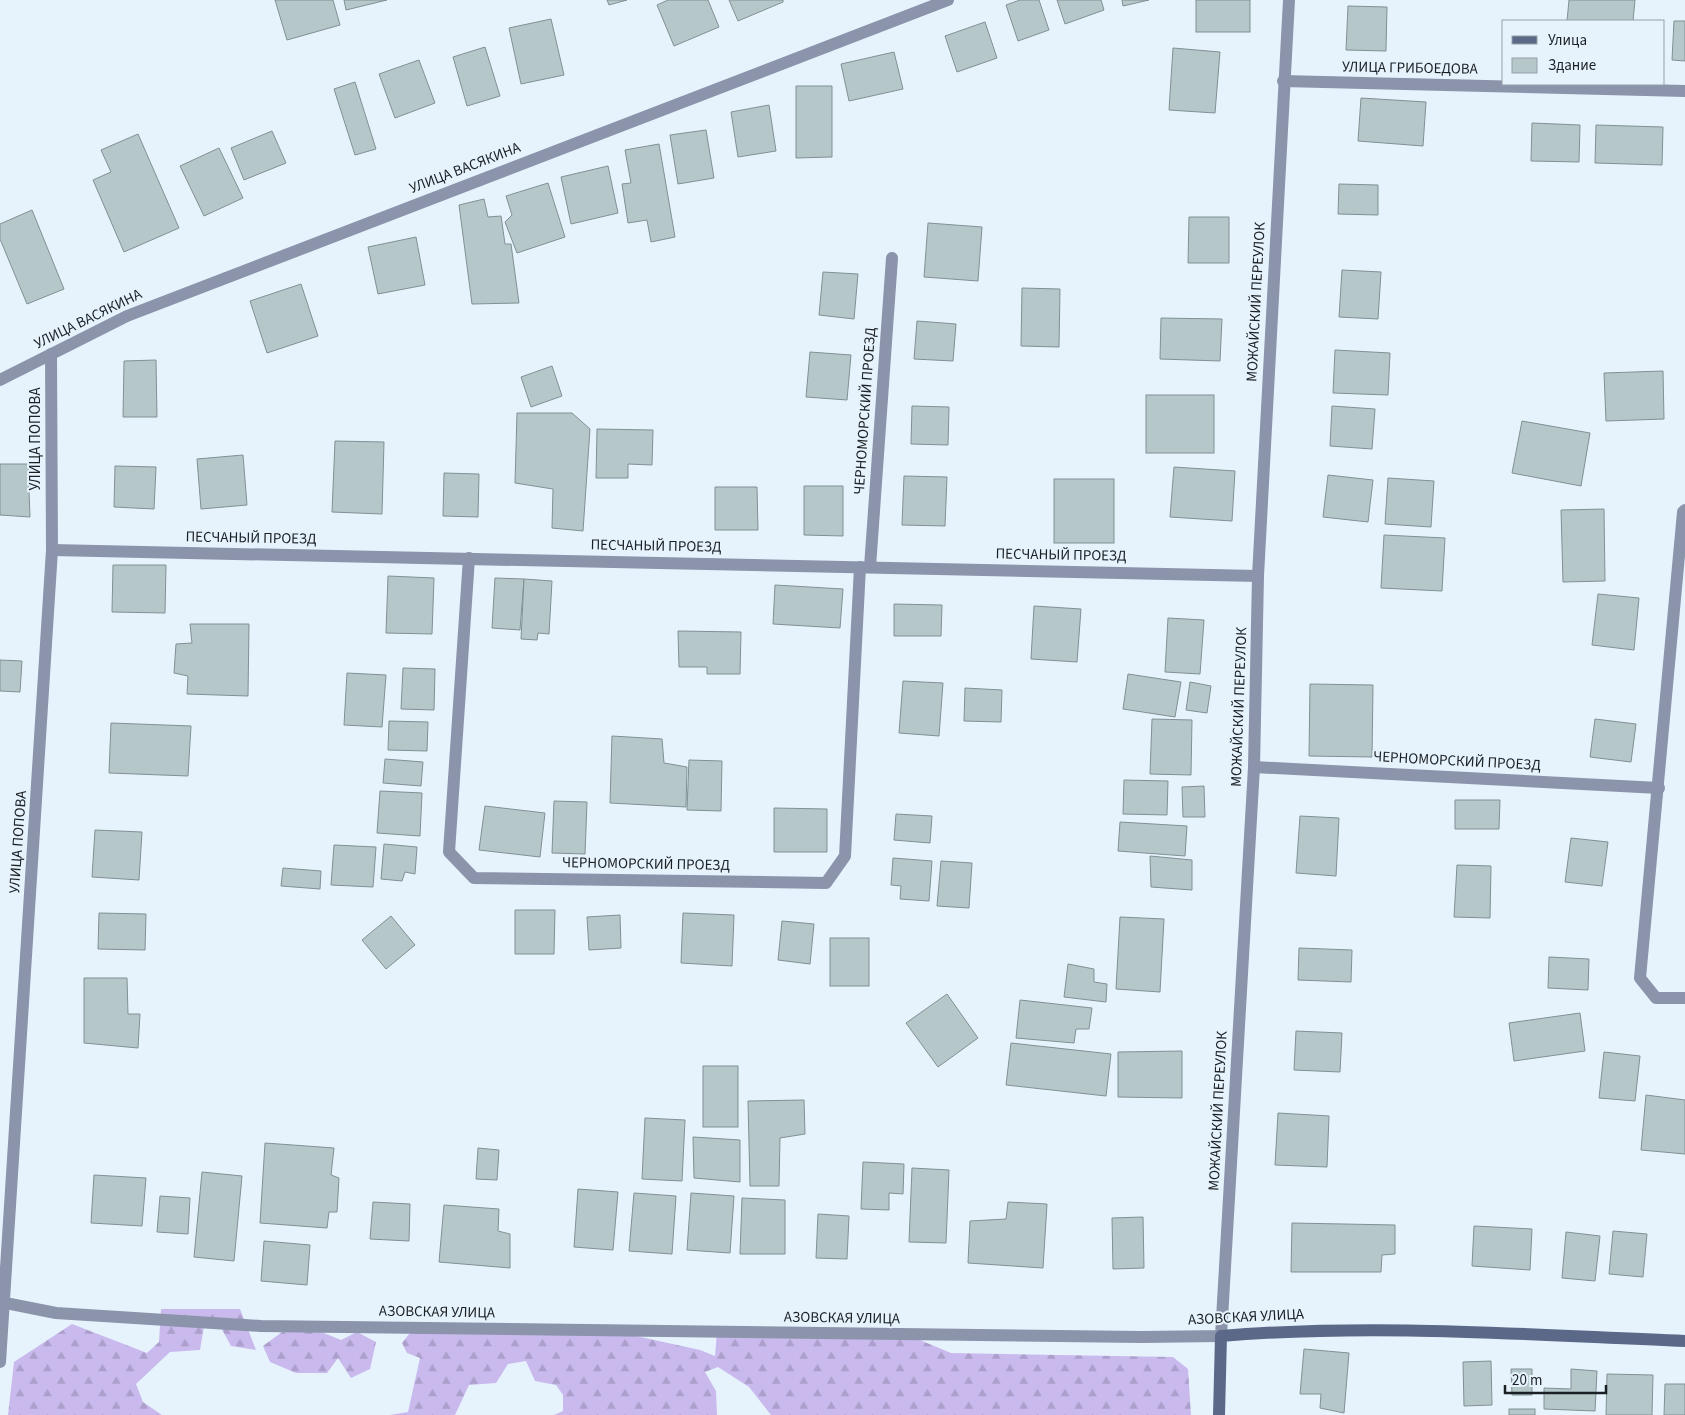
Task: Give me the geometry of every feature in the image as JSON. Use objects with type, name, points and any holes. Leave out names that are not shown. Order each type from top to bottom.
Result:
[{"type":"street","name":"УЛИЦА ВАСЯКИНА","points":[[0,380],[127,316],[948,0]]},
{"type":"street","name":"МОЖАЙСКИЙ ПЕРЕУЛОК","points":[[1219,1415],[1220,1336],[1254,767],[1258,576],[1289,0]]},
{"type":"street","name":"УЛИЦА ГРИБОЕДОВА","points":[[1284,81],[1685,91]]},
{"type":"street","name":"ЧЕРНОМОРСКИЙ ПРОЕЗД","points":[[469,558],[449,852],[474,878],[826,883],[845,856],[865,567],[892,258]]},
{"type":"street","name":"УЛИЦА ПОПОВА","points":[[0,1362],[2,1303],[52,550],[51,354]]},
{"type":"street","points":[[1685,510],[1683,512],[1640,978],[1656,998],[1685,998]]},
{"type":"street","name":"ПЕСЧАНЫЙ ПРОЕЗД","points":[[52,550],[1258,576]]},
{"type":"street","name":"ЧЕРНОМОРСКИЙ ПРОЕЗД","points":[[1254,767],[1659,788]]},
{"type":"street","name":"АЗОВСКАЯ УЛИЦА","points":[[2,1303],[56,1313],[261,1326],[1122,1337],[1220,1336],[1287,1330],[1346,1329],[1685,1341]]},
{"type":"green space","points":[[161,1309],[240,1309],[256,1350],[231,1346],[218,1322],[205,1320],[200,1350],[170,1352],[136,1384],[143,1402],[162,1415],[8,1415],[14,1362],[72,1324],[147,1353],[159,1342]]},
{"type":"green space","points":[[304,1325],[341,1340],[357,1332],[376,1342],[370,1369],[351,1378],[338,1358],[327,1373],[296,1373],[270,1362],[263,1346],[282,1332]]},
{"type":"green space","points":[[414,1328],[622,1333],[700,1350],[715,1356],[717,1332],[915,1338],[951,1353],[1173,1357],[1188,1369],[1191,1415],[771,1415],[749,1387],[718,1367],[705,1372],[716,1391],[717,1415],[554,1415],[563,1411],[563,1395],[556,1385],[535,1381],[526,1361],[508,1364],[496,1383],[469,1385],[455,1415],[390,1415],[408,1412],[420,1358],[407,1353],[402,1343]]},
{"type":"building","points":[[275,0],[333,0],[340,25],[287,40]]},
{"type":"building","points":[[344,0],[387,0],[346,10]]},
{"type":"building","points":[[607,0],[627,0],[609,5]]},
{"type":"building","points":[[668,0],[708,0],[719,27],[674,46],[657,5]]},
{"type":"building","points":[[729,0],[783,0],[783,2],[738,21]]},
{"type":"building","points":[[1020,0],[1039,0],[1049,30],[1018,41],[1006,5]]},
{"type":"building","points":[[1057,0],[1101,0],[1104,10],[1065,24]]},
{"type":"building","points":[[1122,0],[1149,0],[1123,6]]},
{"type":"building","points":[[1196,0],[1250,0],[1250,32],[1196,32]]},
{"type":"building","points":[[1569,0],[1635,0],[1633,20],[1567,20]]},
{"type":"building","points":[[1348,6],[1387,7],[1386,51],[1346,50]]},
{"type":"building","points":[[551,19],[564,75],[521,84],[509,28]]},
{"type":"building","points":[[1674,21],[1685,21],[1685,61],[1672,60]]},
{"type":"building","points":[[985,22],[997,58],[957,72],[945,36]]},
{"type":"building","points":[[485,47],[500,96],[467,106],[453,57]]},
{"type":"building","points":[[1173,48],[1220,52],[1215,113],[1169,110]]},
{"type":"building","points":[[894,52],[903,89],[849,101],[841,64]]},
{"type":"building","points":[[419,60],[435,103],[395,118],[379,74]]},
{"type":"building","points":[[355,82],[376,149],[355,155],[334,89]]},
{"type":"building","points":[[796,86],[832,86],[832,157],[796,158]]},
{"type":"building","points":[[1361,98],[1426,102],[1423,146],[1358,141]]},
{"type":"building","points":[[769,105],[776,151],[738,157],[731,112]]},
{"type":"building","points":[[1532,123],[1580,125],[1579,162],[1531,161]]},
{"type":"building","points":[[1596,125],[1663,127],[1662,165],[1595,163]]},
{"type":"building","points":[[706,130],[714,178],[678,184],[670,135]]},
{"type":"building","points":[[272,131],[286,163],[244,180],[231,148]]},
{"type":"building","points":[[138,134],[179,228],[124,252],[93,180],[111,172],[101,150]]},
{"type":"building","points":[[659,144],[675,237],[651,242],[647,220],[628,223],[622,184],[631,183],[625,150]]},
{"type":"building","points":[[219,148],[243,198],[204,216],[180,166]]},
{"type":"building","points":[[608,166],[618,213],[571,224],[561,177]]},
{"type":"building","points":[[548,183],[565,237],[517,253],[505,222],[512,215],[506,196]]},
{"type":"building","points":[[1339,184],[1378,185],[1378,215],[1338,214]]},
{"type":"building","points":[[484,199],[488,217],[501,216],[505,244],[511,244],[519,303],[472,304],[459,205]]},
{"type":"building","points":[[32,210],[64,289],[27,304],[0,239],[0,224]]},
{"type":"building","points":[[1189,217],[1229,217],[1229,263],[1188,263]]},
{"type":"building","points":[[928,223],[982,227],[978,281],[924,277]]},
{"type":"building","points":[[416,237],[425,285],[378,294],[368,247]]},
{"type":"building","points":[[1342,270],[1381,272],[1378,319],[1339,317]]},
{"type":"building","points":[[823,272],[858,274],[854,319],[819,315]]},
{"type":"building","points":[[301,284],[318,336],[267,353],[250,301]]},
{"type":"building","points":[[1022,288],[1060,289],[1059,347],[1021,346]]},
{"type":"building","points":[[1161,318],[1222,319],[1220,361],[1160,359]]},
{"type":"building","points":[[917,321],[956,324],[953,361],[914,359]]},
{"type":"building","points":[[1335,350],[1390,353],[1388,395],[1333,393]]},
{"type":"building","points":[[810,352],[851,355],[847,400],[806,397]]},
{"type":"building","points":[[156,360],[157,417],[123,417],[124,361]]},
{"type":"building","points":[[552,366],[562,396],[531,407],[521,377]]},
{"type":"building","points":[[1663,371],[1664,419],[1606,421],[1604,373]]},
{"type":"building","points":[[1146,395],[1214,395],[1214,453],[1146,453]]},
{"type":"building","points":[[912,406],[949,407],[948,445],[911,444]]},
{"type":"building","points":[[1332,406],[1375,409],[1372,449],[1330,446]]},
{"type":"building","points":[[517,413],[572,413],[590,429],[583,531],[552,528],[553,489],[515,483]]},
{"type":"building","points":[[1522,421],[1590,433],[1581,486],[1512,473]]},
{"type":"building","points":[[597,429],[653,430],[652,465],[628,464],[628,478],[596,478]]},
{"type":"building","points":[[335,441],[384,442],[382,514],[332,512]]},
{"type":"building","points":[[243,455],[247,505],[201,509],[197,459]]},
{"type":"building","points":[[0,464],[28,464],[30,517],[0,515]]},
{"type":"building","points":[[115,466],[156,467],[154,509],[114,507]]},
{"type":"building","points":[[1174,467],[1235,471],[1232,521],[1170,517]]},
{"type":"building","points":[[444,473],[479,474],[478,517],[443,516]]},
{"type":"building","points":[[1328,475],[1373,480],[1368,522],[1323,517]]},
{"type":"building","points":[[904,476],[947,477],[945,526],[902,525]]},
{"type":"building","points":[[1388,478],[1434,481],[1431,527],[1385,524]]},
{"type":"building","points":[[1054,479],[1114,479],[1114,543],[1054,543]]},
{"type":"building","points":[[804,486],[843,486],[843,536],[804,535]]},
{"type":"building","points":[[715,487],[757,487],[758,530],[715,530]]},
{"type":"building","points":[[1604,509],[1605,581],[1563,582],[1561,510]]},
{"type":"building","points":[[1384,535],[1445,538],[1442,591],[1381,588]]},
{"type":"building","points":[[113,565],[166,565],[165,613],[112,612]]},
{"type":"building","points":[[388,576],[434,578],[432,634],[386,633]]},
{"type":"building","points":[[495,578],[524,579],[520,630],[492,628]]},
{"type":"building","points":[[524,579],[552,581],[549,634],[538,633],[537,640],[521,639]]},
{"type":"building","points":[[775,585],[843,589],[840,628],[773,624]]},
{"type":"building","points":[[1598,594],[1639,598],[1634,650],[1592,645]]},
{"type":"building","points":[[894,604],[942,605],[941,636],[894,636]]},
{"type":"building","points":[[1034,606],[1081,609],[1077,662],[1031,659]]},
{"type":"building","points":[[1168,618],[1204,620],[1200,674],[1165,672]]},
{"type":"building","points":[[190,624],[249,624],[248,696],[187,694],[188,676],[174,673],[176,644],[192,643]]},
{"type":"building","points":[[678,631],[741,632],[740,674],[707,674],[707,667],[679,667]]},
{"type":"building","points":[[0,660],[22,661],[20,692],[0,691]]},
{"type":"building","points":[[403,668],[435,669],[434,710],[401,709]]},
{"type":"building","points":[[347,673],[386,675],[382,727],[344,725]]},
{"type":"building","points":[[1128,674],[1181,682],[1175,717],[1123,709]]},
{"type":"building","points":[[903,681],[943,683],[939,736],[899,733]]},
{"type":"building","points":[[1190,682],[1211,686],[1207,713],[1186,710]]},
{"type":"building","points":[[1310,684],[1373,685],[1372,757],[1309,756]]},
{"type":"building","points":[[965,688],[1002,690],[1001,722],[964,721]]},
{"type":"building","points":[[1152,719],[1192,720],[1191,775],[1150,774]]},
{"type":"building","points":[[1595,719],[1636,724],[1631,762],[1590,757]]},
{"type":"building","points":[[389,721],[428,722],[427,751],[388,750]]},
{"type":"building","points":[[111,723],[191,726],[188,776],[109,773]]},
{"type":"building","points":[[612,736],[662,739],[664,763],[687,767],[686,807],[610,803]]},
{"type":"building","points":[[385,759],[423,762],[421,786],[383,783]]},
{"type":"building","points":[[689,760],[722,761],[721,811],[687,810]]},
{"type":"building","points":[[1124,780],[1168,781],[1167,815],[1123,814]]},
{"type":"building","points":[[1204,786],[1205,817],[1183,817],[1182,787]]},
{"type":"building","points":[[380,791],[422,793],[420,836],[377,833]]},
{"type":"building","points":[[1455,800],[1500,800],[1499,829],[1455,829]]},
{"type":"building","points":[[554,801],[587,802],[585,854],[552,853]]},
{"type":"building","points":[[485,806],[545,813],[540,857],[479,850]]},
{"type":"building","points":[[774,808],[827,809],[827,852],[774,852]]},
{"type":"building","points":[[896,814],[932,816],[930,843],[894,840]]},
{"type":"building","points":[[1300,816],[1339,818],[1336,876],[1296,873]]},
{"type":"building","points":[[1120,822],[1187,826],[1185,856],[1118,851]]},
{"type":"building","points":[[95,830],[142,832],[139,880],[92,877]]},
{"type":"building","points":[[1571,838],[1608,842],[1602,886],[1565,882]]},
{"type":"building","points":[[384,844],[417,847],[415,874],[405,872],[402,881],[381,879]]},
{"type":"building","points":[[334,845],[376,847],[373,887],[331,885]]},
{"type":"building","points":[[1150,856],[1192,860],[1192,890],[1151,887]]},
{"type":"building","points":[[893,858],[932,861],[929,901],[900,899],[901,886],[891,885]]},
{"type":"building","points":[[941,861],[972,863],[969,908],[937,906]]},
{"type":"building","points":[[1457,865],[1491,866],[1490,918],[1454,917]]},
{"type":"building","points":[[283,868],[321,871],[320,889],[281,886]]},
{"type":"building","points":[[515,910],[555,910],[554,954],[515,954]]},
{"type":"building","points":[[99,913],[146,914],[145,950],[98,949]]},
{"type":"building","points":[[683,913],[734,915],[732,966],[681,963]]},
{"type":"building","points":[[620,915],[621,948],[589,950],[587,917]]},
{"type":"building","points":[[391,916],[415,945],[386,969],[362,940]]},
{"type":"building","points":[[1120,917],[1164,919],[1160,992],[1116,989]]},
{"type":"building","points":[[782,921],[814,924],[810,964],[778,960]]},
{"type":"building","points":[[830,938],[869,938],[869,986],[830,986]]},
{"type":"building","points":[[1299,948],[1352,950],[1351,982],[1298,980]]},
{"type":"building","points":[[1549,957],[1589,959],[1588,990],[1548,988]]},
{"type":"building","points":[[1068,964],[1094,969],[1094,982],[1107,984],[1106,1002],[1064,997]]},
{"type":"building","points":[[84,978],[127,978],[128,1014],[140,1014],[138,1048],[84,1043]]},
{"type":"building","points":[[947,994],[978,1038],[938,1067],[906,1023]]},
{"type":"building","points":[[1020,1000],[1092,1008],[1089,1029],[1076,1029],[1074,1043],[1016,1038]]},
{"type":"building","points":[[1580,1013],[1585,1051],[1514,1061],[1509,1023]]},
{"type":"building","points":[[1296,1031],[1342,1033],[1340,1072],[1294,1070]]},
{"type":"building","points":[[1011,1043],[1111,1054],[1106,1096],[1006,1085]]},
{"type":"building","points":[[1182,1051],[1182,1098],[1118,1097],[1118,1052]]},
{"type":"building","points":[[1604,1052],[1640,1056],[1635,1101],[1599,1098]]},
{"type":"building","points":[[703,1066],[738,1066],[738,1127],[703,1127]]},
{"type":"building","points":[[1646,1095],[1685,1100],[1685,1154],[1641,1150]]},
{"type":"building","points":[[804,1100],[805,1134],[780,1138],[779,1186],[750,1186],[748,1101]]},
{"type":"building","points":[[1278,1113],[1329,1116],[1327,1167],[1275,1165]]},
{"type":"building","points":[[645,1118],[685,1120],[682,1181],[642,1179]]},
{"type":"building","points":[[693,1137],[740,1140],[740,1182],[694,1178]]},
{"type":"building","points":[[265,1143],[334,1148],[331,1175],[339,1178],[337,1212],[329,1212],[327,1228],[260,1223]]},
{"type":"building","points":[[478,1148],[499,1150],[497,1180],[476,1179]]},
{"type":"building","points":[[863,1162],[904,1164],[903,1194],[889,1193],[889,1210],[861,1209]]},
{"type":"building","points":[[912,1168],[949,1170],[946,1243],[909,1242]]},
{"type":"building","points":[[202,1172],[242,1176],[234,1261],[194,1257]]},
{"type":"building","points":[[94,1175],[146,1178],[142,1226],[91,1223]]},
{"type":"building","points":[[578,1189],[618,1192],[613,1250],[574,1247]]},
{"type":"building","points":[[634,1193],[676,1196],[672,1254],[629,1251]]},
{"type":"building","points":[[691,1193],[734,1196],[730,1253],[687,1250]]},
{"type":"building","points":[[160,1196],[190,1198],[188,1234],[157,1232]]},
{"type":"building","points":[[742,1198],[785,1200],[785,1254],[740,1254]]},
{"type":"building","points":[[373,1202],[410,1204],[409,1241],[370,1239]]},
{"type":"building","points":[[1008,1202],[1047,1204],[1043,1268],[968,1263],[970,1221],[1006,1219]]},
{"type":"building","points":[[444,1205],[499,1209],[498,1231],[510,1234],[510,1268],[439,1262]]},
{"type":"building","points":[[818,1214],[849,1216],[847,1259],[816,1258]]},
{"type":"building","points":[[1143,1217],[1144,1268],[1113,1269],[1112,1218]]},
{"type":"building","points":[[1292,1223],[1395,1225],[1395,1254],[1382,1255],[1381,1272],[1291,1272]]},
{"type":"building","points":[[1474,1226],[1532,1229],[1530,1270],[1472,1266]]},
{"type":"building","points":[[1613,1231],[1647,1234],[1643,1277],[1609,1274]]},
{"type":"building","points":[[1566,1232],[1600,1236],[1595,1281],[1562,1278]]},
{"type":"building","points":[[264,1241],[310,1245],[307,1285],[261,1281]]},
{"type":"building","points":[[1304,1349],[1349,1353],[1344,1413],[1320,1408],[1321,1394],[1300,1394]]},
{"type":"building","points":[[1491,1361],[1492,1405],[1464,1406],[1463,1362]]},
{"type":"building","points":[[1511,1369],[1532,1369],[1532,1395],[1512,1395]]},
{"type":"building","points":[[1571,1369],[1597,1371],[1595,1411],[1544,1409],[1544,1388],[1571,1389]]},
{"type":"building","points":[[1607,1374],[1653,1375],[1652,1415],[1606,1415]]},
{"type":"building","points":[[1665,1384],[1685,1384],[1685,1415],[1664,1415]]},
{"type":"building","points":[[1509,1409],[1535,1409],[1535,1415],[1509,1415]]}]
